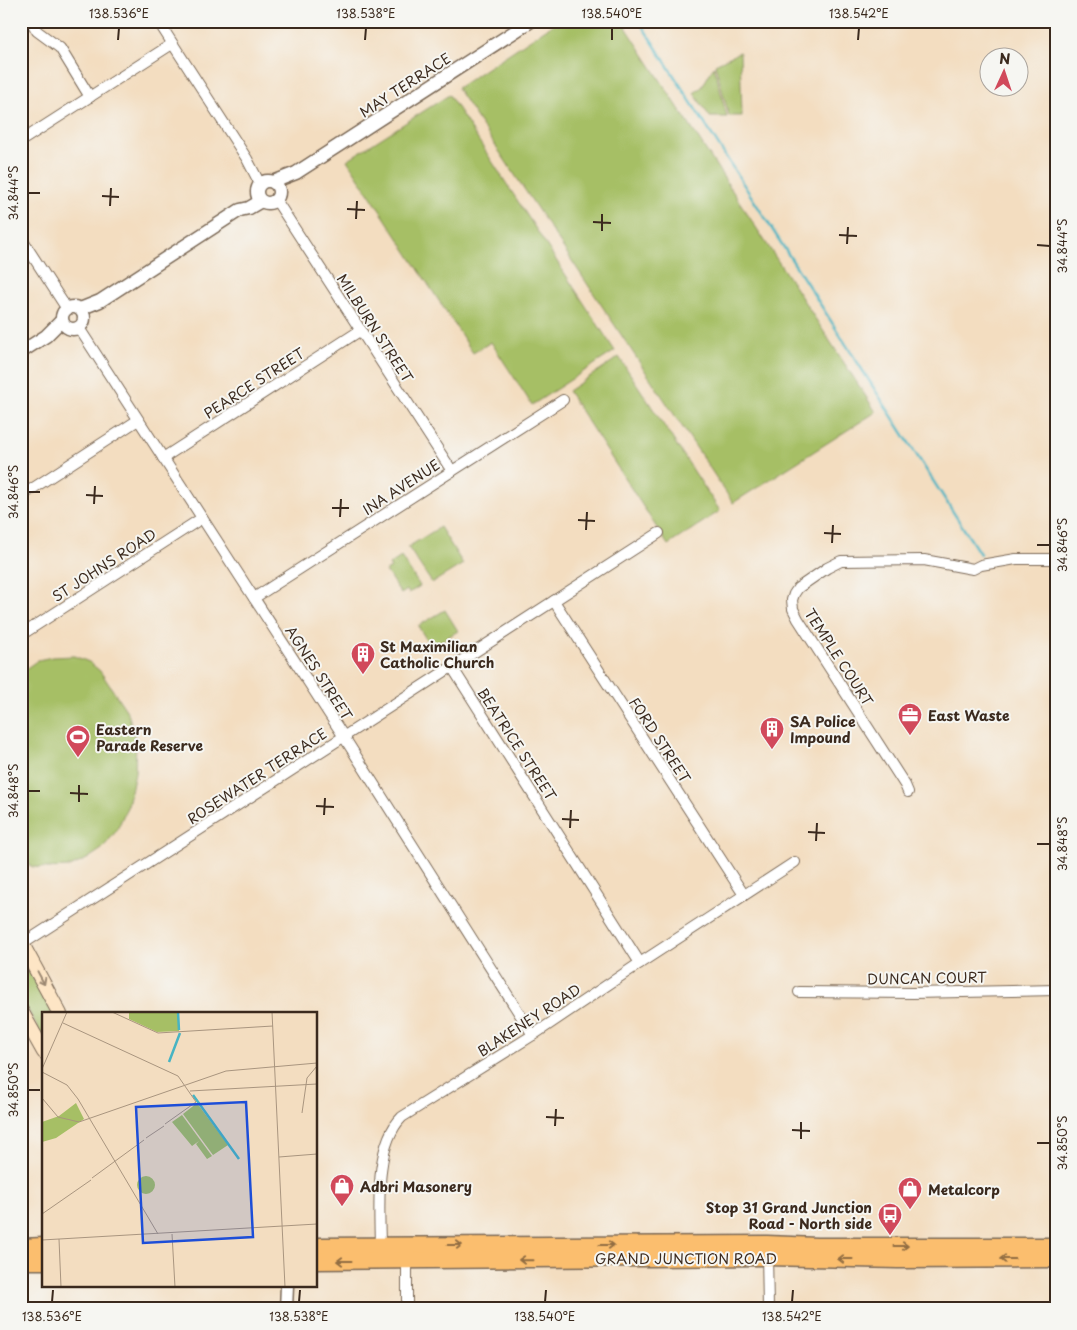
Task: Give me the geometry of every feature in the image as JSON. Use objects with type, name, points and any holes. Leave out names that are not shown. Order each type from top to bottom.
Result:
[{"type":"highway","points":[[21,1246],[42,1246]]},
{"type":"highway","name":"GRAND JUNCTION ROAD","points":[[318,1246],[380,1253],[407,1253],[767,1250],[817,1246],[1056,1246]]},
{"type":"highway","name":"GRAND JUNCTION ROAD","points":[[767,1250],[889,1260],[1056,1259]]},
{"type":"highway","name":"GRAND JUNCTION ROAD","points":[[318,1261],[380,1253]]},
{"type":"highway","points":[[21,1261],[42,1261]]},
{"type":"main road","points":[[22,943],[59,1012]]},
{"type":"main road","points":[[21,1011],[42,1048]]},
{"type":"street","points":[[30,21],[37,30],[60,48],[90,97]]},
{"type":"street","name":"MILBURN STREET","points":[[158,21],[268,192],[452,470]]},
{"type":"street","name":"MAY TERRACE","points":[[21,352],[73,318],[93,310],[100,301],[240,210],[249,208],[296,173],[530,21]]},
{"type":"street","points":[[21,141],[172,44]]},
{"type":"street","name":"AGNES STREET","points":[[21,238],[344,736],[533,1035]]},
{"type":"street","name":"PEARCE STREET","points":[[163,458],[361,330]]},
{"type":"street","name":"INA AVENUE","points":[[254,598],[562,400]]},
{"type":"street","points":[[21,496],[138,420]]},
{"type":"street","name":"ST JOHNS ROAD","points":[[21,635],[202,518]]},
{"type":"street","name":"ROSEWATER TERRACE","points":[[22,943],[659,533]]},
{"type":"street","name":"TEMPLE COURT","points":[[908,792],[905,784],[798,619],[793,609],[792,600],[798,588],[841,561],[924,560],[973,569],[981,565],[1016,559],[1056,559]]},
{"type":"street","name":"FORD STREET","points":[[554,601],[744,895]]},
{"type":"street","name":"BEATRICE STREET","points":[[452,667],[640,963]]},
{"type":"street","name":"BLAKENEY ROAD","points":[[380,1253],[382,1167],[388,1139],[395,1124],[402,1117],[533,1035],[795,862]]},
{"type":"street","name":"DUNCAN COURT","points":[[799,992],[913,993],[1056,990]]},
{"type":"street","points":[[767,1250],[768,1309]]},
{"type":"street","points":[[407,1253],[407,1309]]},
{"type":"street","points":[[286,1288],[286,1309]]},
{"type":"green space","points":[[558,21],[622,21],[876,412],[733,503],[457,88]]},
{"type":"green space","points":[[740,52],[742,116],[729,116],[715,64]]},
{"type":"green space","points":[[714,66],[727,117],[710,117],[694,93],[702,87]]},
{"type":"green space","points":[[449,95],[615,351],[532,405],[491,342],[473,353],[347,160]]},
{"type":"green space","points":[[619,357],[720,511],[668,545],[568,391]]},
{"type":"green space","points":[[440,527],[463,564],[432,583],[408,547]]},
{"type":"green space","points":[[401,557],[420,586],[409,593],[407,590],[401,594],[386,571],[391,568],[389,565]]},
{"type":"green space","points":[[445,610],[458,631],[431,647],[418,626]]},
{"type":"green space","name":"Eastern Parade Reserve","points":[[74,656],[89,662],[100,671],[128,713],[136,742],[135,773],[128,805],[117,830],[102,849],[70,867],[33,867],[21,861],[21,672],[38,660]]},
{"type":"green space","points":[[21,959],[52,1012],[42,1012],[42,1035],[21,998]]},
{"type":"waterway","points":[[639,21],[980,554]]},
{"type":"place","name":"St Maximilian Catholic Church","points":[[363,675]]},
{"type":"place","name":"East Waste","points":[[910,736]]},
{"type":"place","name":"SA Police Impound","points":[[772,750]]},
{"type":"place","name":"Eastern Parade Reserve","points":[[78,758]]},
{"type":"place","name":"Adbri Masonery","points":[[342,1207]]},
{"type":"place","name":"Metalcorp","points":[[910,1210]]},
{"type":"place","name":"Stop 31 Grand Junction Road - North side","points":[[890,1236]]}]
